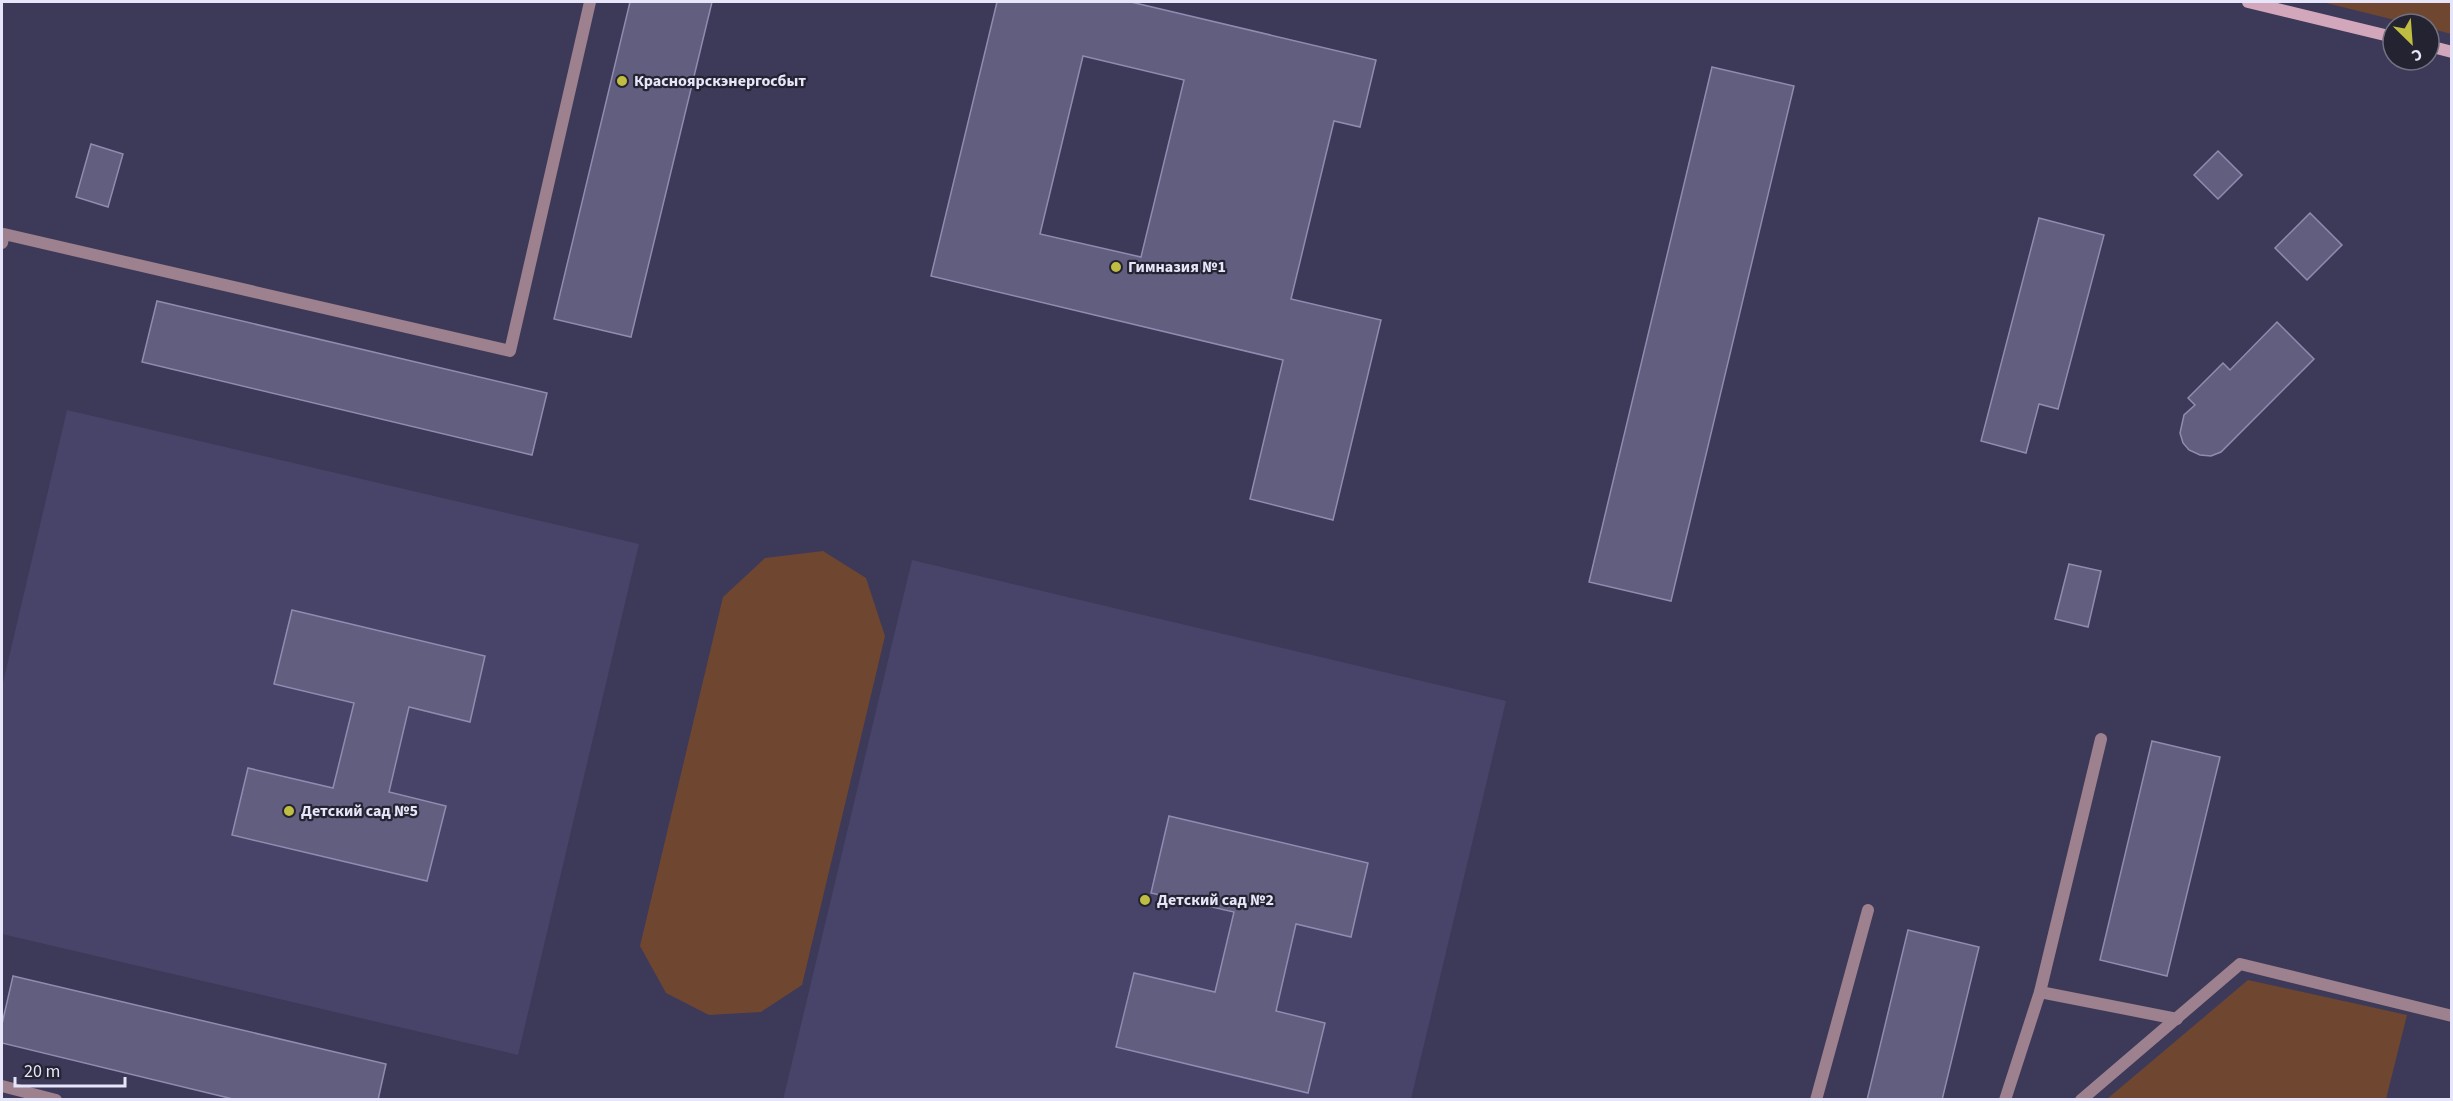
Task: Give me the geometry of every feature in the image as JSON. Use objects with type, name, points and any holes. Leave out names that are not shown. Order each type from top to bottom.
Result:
[{"type":"street","points":[[2248,2],[2381,35]]},
{"type":"lane","points":[[2,243],[4,234],[510,351],[590,2]]},
{"type":"lane","points":[[2005,1100],[2040,992],[2101,739]]},
{"type":"lane","points":[[1816,1100],[1868,910]]},
{"type":"lane","points":[[2081,1100],[2240,964],[2451,1016]]},
{"type":"lane","points":[[2040,992],[2177,1019]]},
{"type":"lane","points":[[2,1086],[56,1100]]},
{"type":"shaded area","points":[[2322,2],[2451,2],[2451,34],[2441,31],[2441,12],[2381,12],[2381,17]]},
{"type":"shaded area","name":"Детский сад №5","points":[[67,410],[639,544],[518,1055],[2,934],[2,687]]},
{"type":"shaded area","points":[[823,551],[866,578],[885,636],[802,985],[761,1012],[709,1015],[666,993],[640,946],[723,597],[765,558]]},
{"type":"shaded area","name":"Детский сад №2","points":[[912,560],[1506,701],[1411,1099],[783,1100]]},
{"type":"shaded area","points":[[2248,980],[2407,1015],[2386,1099],[2107,1099]]},
{"type":"building","points":[[630,2],[712,2],[631,337],[554,319]]},
{"type":"building","name":"Гимназия №1","points":[[997,2],[1131,2],[1376,60],[1360,127],[1334,121],[1291,299],[1381,320],[1333,520],[1250,499],[1283,360],[931,276]],"holes":[[[1083,56],[1184,80],[1141,257],[1040,234]]]},
{"type":"building","points":[[1712,67],[1794,86],[1671,601],[1589,582]]},
{"type":"building","points":[[91,144],[123,154],[108,207],[76,197]]},
{"type":"building","points":[[2218,151],[2242,175],[2218,199],[2194,175]]},
{"type":"building","points":[[2310,213],[2342,245],[2307,280],[2275,248]]},
{"type":"building","points":[[2039,218],[2104,235],[2058,409],[2039,404],[2026,453],[1981,441]]},
{"type":"building","points":[[157,301],[547,393],[532,455],[142,362]]},
{"type":"building","points":[[2277,322],[2314,359],[2221,452],[2211,456],[2200,455],[2189,450],[2183,443],[2180,433],[2184,415],[2195,405],[2188,398],[2223,363],[2230,370]]},
{"type":"building","points":[[2069,564],[2101,571],[2088,627],[2055,619]]},
{"type":"building","points":[[292,610],[485,656],[470,722],[409,707],[389,792],[446,806],[427,881],[232,835],[248,768],[333,788],[354,703],[274,684]]},
{"type":"building","points":[[2152,741],[2220,757],[2167,976],[2100,960]]},
{"type":"building","points":[[1169,816],[1368,863],[1351,937],[1296,924],[1276,1011],[1325,1023],[1308,1093],[1116,1047],[1134,973],[1215,992],[1234,912],[1151,893]]},
{"type":"building","points":[[1908,930],[1979,947],[1942,1100],[1867,1100]]},
{"type":"building","points":[[13,976],[386,1064],[378,1100],[237,1100],[2,1043],[2,1024]]},
{"type":"place","name":"Красноярскэнергосбыт","points":[[622,81]]},
{"type":"place","name":"Гимназия №1","points":[[1116,267]]},
{"type":"place","name":"Детский сад №5","points":[[289,811]]},
{"type":"place","name":"Детский сад №2","points":[[1145,900]]}]
